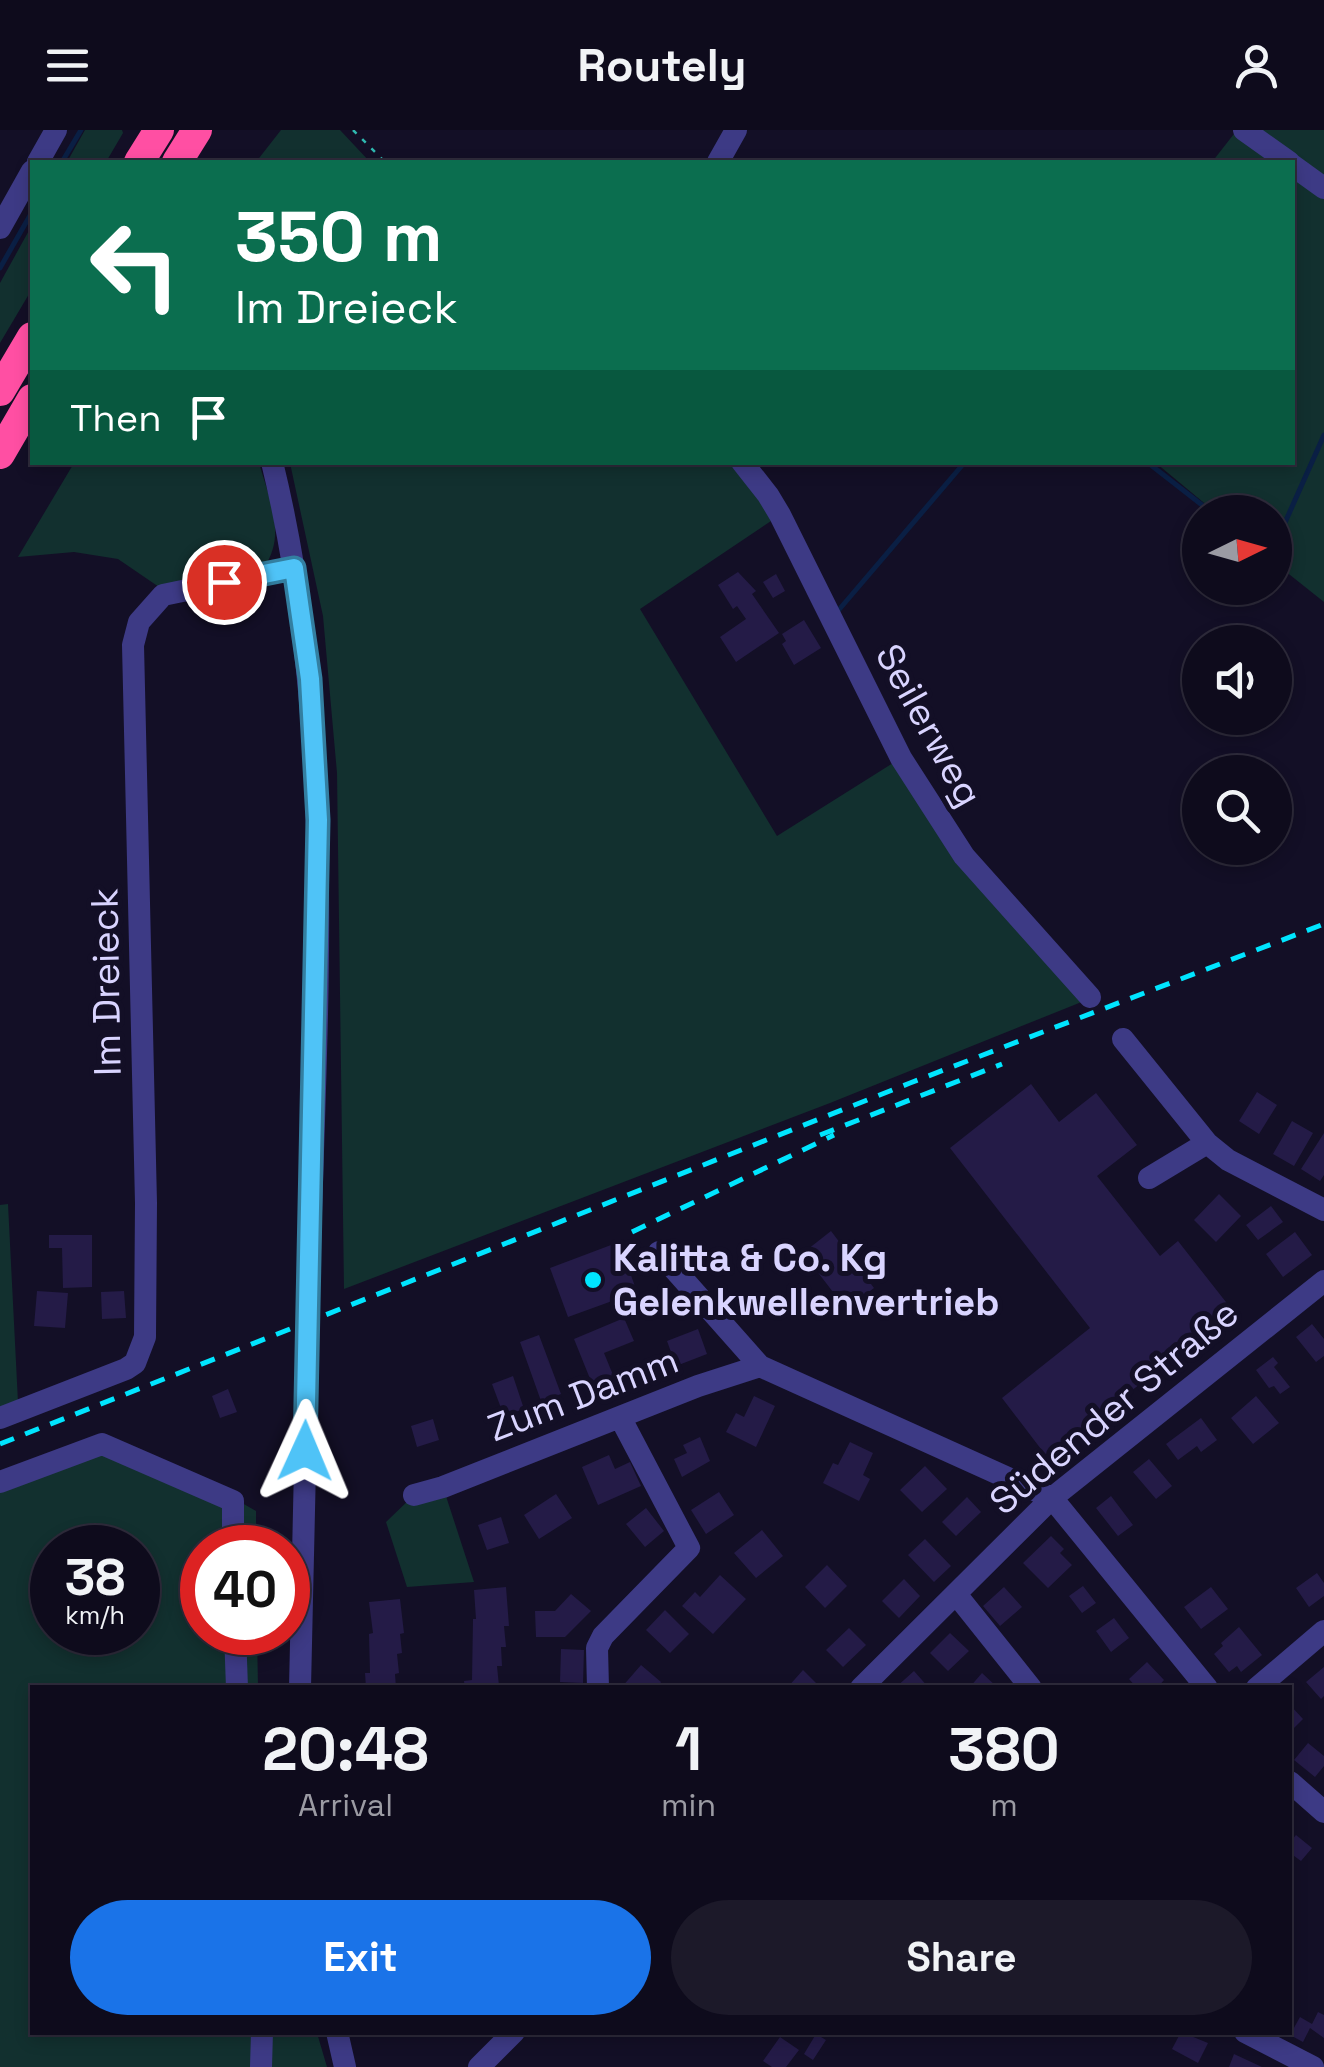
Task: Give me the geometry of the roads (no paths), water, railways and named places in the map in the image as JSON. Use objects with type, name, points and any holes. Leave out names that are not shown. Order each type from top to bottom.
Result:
[{"type":"highway","points":[[140,160],[159,130]]},
{"type":"highway","points":[[178,160],[197,130]]},
{"type":"highway","points":[[0,391],[30,340]]},
{"type":"highway","points":[[0,454],[30,402]]},
{"type":"street","points":[[39,160],[56,130]]},
{"type":"street","points":[[142,130],[158,160]]},
{"type":"street","points":[[719,160],[736,130]]},
{"type":"street","points":[[1244,130],[1285,160]]},
{"type":"street","points":[[1295,167],[1324,188]]},
{"type":"street","points":[[0,228],[30,176]]},
{"type":"street","points":[[273,465],[306,642],[318,787],[300,1685]]},
{"type":"street","name":"Seilerweg","points":[[744,465],[780,516],[901,758],[924,796],[964,856],[1090,998]]},
{"type":"street","name":"Im Dreieck","points":[[0,1418],[126,1368],[135,1363],[145,1338],[146,1204],[134,644],[140,622],[163,596],[294,568]]},
{"type":"street","points":[[1123,1038],[1208,1144],[1228,1160],[1324,1210]]},
{"type":"street","points":[[1149,1178],[1208,1144]]},
{"type":"street","points":[[658,1252],[760,1366],[1052,1498],[1205,1685]]},
{"type":"street","name":"Südender Straße","points":[[864,1685],[1052,1498],[1324,1281]]},
{"type":"street","name":"Zum Damm","points":[[414,1495],[760,1366]]},
{"type":"street","points":[[598,1685],[597,1648],[603,1636],[689,1548],[620,1417]]},
{"type":"street","points":[[0,1482],[102,1444],[233,1500],[234,1525]]},
{"type":"street","points":[[956,1594],[1029,1685]]},
{"type":"street","points":[[1261,1685],[1324,1631]]},
{"type":"street","points":[[236,1655],[237,1685]]},
{"type":"street","points":[[1292,1784],[1324,1812]]},
{"type":"street","points":[[261,2067],[262,2035]]},
{"type":"street","points":[[338,2035],[344,2067]]},
{"type":"street","points":[[479,2067],[511,2035]]},
{"type":"street","points":[[1251,2035],[1314,2067]]},
{"type":"waterway","points":[[63,160],[81,130]]},
{"type":"waterway","points":[[0,268],[30,216]]},
{"type":"waterway","points":[[1292,507],[1324,435]]},
{"type":"waterway","points":[[837,612],[962,465]]},
{"type":"waterway","points":[[1151,465],[1189,495]]},
{"type":"railway","points":[[0,1444],[910,1083],[1324,924]]},
{"type":"railway","points":[[820,1135],[1002,1064]]},
{"type":"railway","points":[[632,1232],[834,1135]]},
{"type":"place","name":"Kalitta & Co. Kg Gelenkwellenvertrieb","points":[[593,1280]]}]
